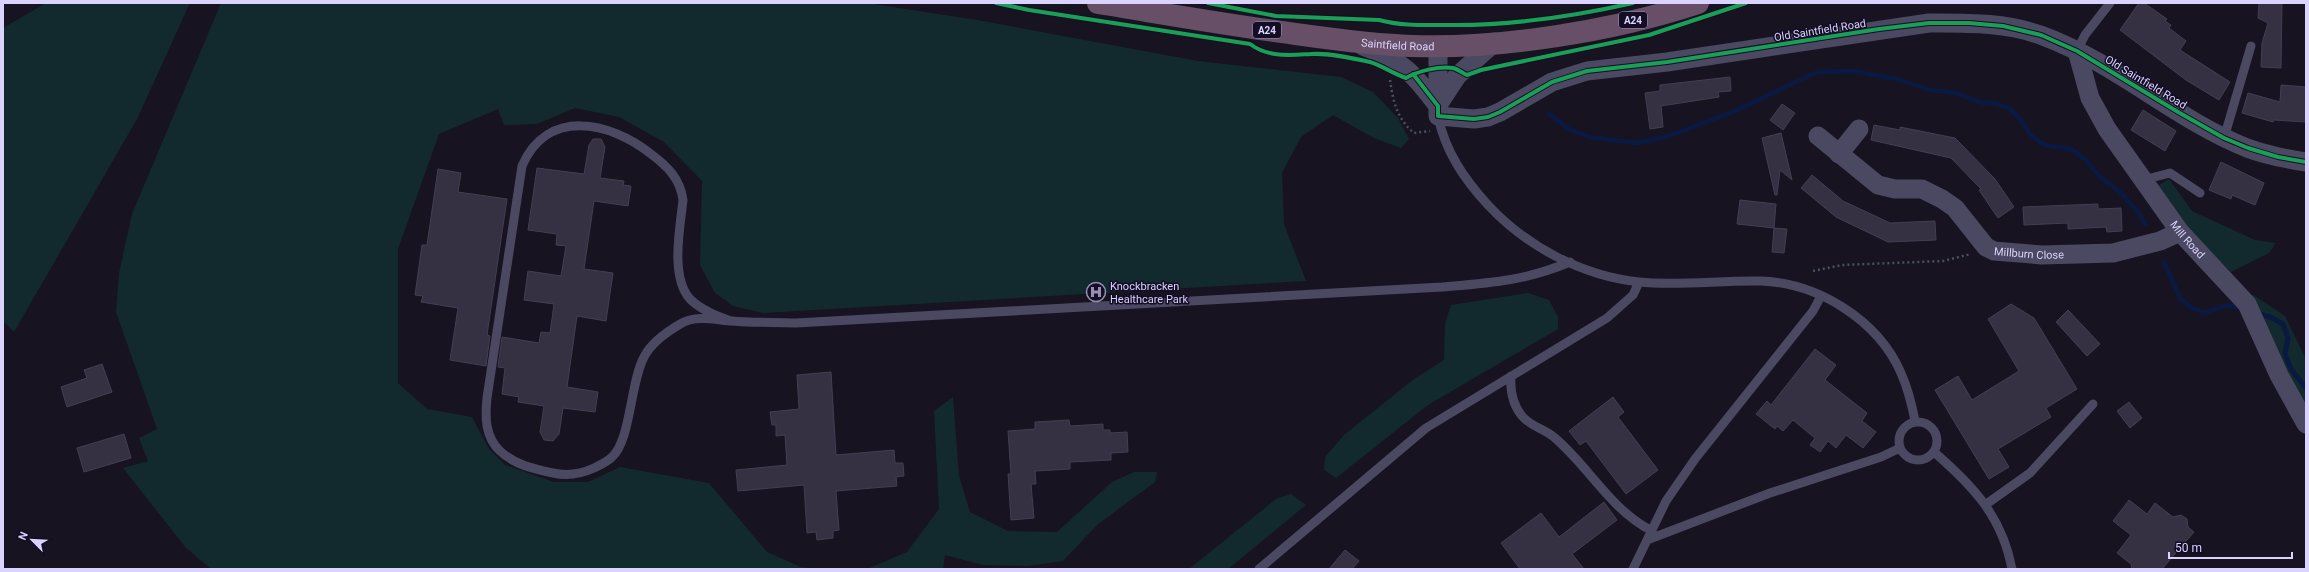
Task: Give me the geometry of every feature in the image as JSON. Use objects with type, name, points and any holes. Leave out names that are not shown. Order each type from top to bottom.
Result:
[{"type":"highway","name":"Saintfield Road","points":[[1098,3],[1351,41],[1438,46],[1495,42],[1567,34],[1614,25],[1698,3]]},
{"type":"street","name":"Old Saintfield Road","points":[[1439,117],[1488,117],[1500,112],[1552,82],[1587,71],[1667,62],[1929,23],[1970,23],[2003,26],[2042,35],[2077,51],[2224,138],[2271,155],[2306,162]]},
{"type":"street","points":[[1351,41],[1379,52],[1407,69],[1439,117]]},
{"type":"street","points":[[1439,117],[1457,76],[1495,42]]},
{"type":"street","points":[[1438,46],[1439,117]]},
{"type":"street","name":"Mill Road","points":[[2077,51],[2090,98],[2106,129],[2196,252],[2232,286],[2247,304],[2279,375],[2306,424]]},
{"type":"street","points":[[1839,154],[1859,129]]},
{"type":"street","name":"Millburn Close","points":[[1818,136],[1878,185],[1895,189],[1922,189],[1942,199],[1955,208],[1986,246],[2003,253],[2042,255],[2112,253],[2160,241],[2180,232]]},
{"type":"lane","points":[[2077,51],[2085,36],[2110,3]]},
{"type":"lane","points":[[2224,138],[2251,46]]},
{"type":"lane","points":[[1439,117],[1455,162],[1472,186],[1504,223],[1529,242],[1585,269],[1638,282],[1763,281],[1789,284],[1821,296],[1858,318],[1888,349],[1901,372],[1910,395],[1915,421]]},
{"type":"lane","points":[[731,321],[711,313],[691,300],[680,280],[678,268],[683,200],[682,189],[670,170],[639,144],[614,131],[578,126],[556,130],[536,144],[526,155],[522,166],[485,414],[491,439],[499,450],[522,465],[558,474],[573,474],[588,471],[613,457],[619,448],[627,422],[635,378],[649,348],[683,322],[712,318],[731,321],[796,323],[1442,287],[1512,281],[1545,273],[1570,262]]},
{"type":"lane","points":[[2143,180],[2170,173],[2200,193]]},
{"type":"lane","points":[[1259,569],[1421,432],[1607,318],[1633,295],[1638,282]]},
{"type":"lane","points":[[1633,569],[1666,501],[1695,459],[1813,311],[1821,296]]},
{"type":"lane","points":[[1511,376],[1511,393],[1522,416],[1530,423],[1556,439],[1615,504],[1636,523],[1652,531]]},
{"type":"lane","points":[[1985,505],[2030,473],[2093,404]]},
{"type":"lane","points":[[1915,421],[1922,421],[1933,428],[1938,440],[1934,452],[1929,457],[1918,460],[1907,457],[1900,448],[1901,431],[1909,423],[1915,421]]},
{"type":"lane","points":[[1647,540],[1770,492],[1881,456],[1900,448]]},
{"type":"lane","points":[[1934,452],[1967,482],[1985,505],[2002,532],[2012,569]]},
{"type":"path","points":[[1389,73],[1393,102],[1403,124],[1414,133],[1439,117]]},
{"type":"path","points":[[1813,271],[1842,265],[1943,261],[1969,255]]},
{"type":"green space","points":[[46,3],[190,3],[137,119],[14,332],[3,321],[3,28]]},
{"type":"green space","points":[[221,3],[867,3],[977,20],[1198,61],[1341,77],[1373,92],[1398,118],[1409,139],[1401,148],[1374,138],[1333,115],[1301,137],[1282,173],[1284,224],[1306,281],[763,313],[733,306],[715,293],[700,265],[702,181],[664,142],[619,117],[575,108],[537,124],[504,125],[498,109],[439,134],[398,249],[398,383],[427,409],[472,417],[489,449],[505,465],[554,482],[588,482],[620,467],[709,483],[767,552],[801,567],[821,569],[211,569],[186,548],[123,468],[148,461],[139,438],[157,429],[116,312],[119,273],[132,214]]},
{"type":"green space","points":[[2169,179],[2192,211],[2255,240],[2276,243],[2269,253],[2231,272],[2188,230],[2157,186]]},
{"type":"green space","points":[[1528,293],[1549,300],[1558,317],[1558,329],[1428,405],[1336,478],[1324,470],[1325,457],[1344,435],[1414,379],[1444,360],[1445,323],[1451,305]]},
{"type":"green space","points":[[2252,294],[2285,316],[2306,359],[2306,413],[2263,323]]},
{"type":"green space","points":[[953,397],[959,476],[970,512],[1008,531],[1057,532],[1112,482],[1134,472],[1157,472],[1155,482],[1097,525],[1063,561],[1028,566],[983,565],[945,555],[943,569],[867,569],[907,552],[939,509],[934,411]]},
{"type":"green space","points":[[1291,494],[1306,505],[1228,569],[1189,569],[1276,499]]},
{"type":"building","points":[[2139,3],[2144,3],[2167,19],[2165,21],[2171,25],[2169,28],[2186,41],[2180,50],[2230,82],[2219,100],[2186,80],[2120,30]]},
{"type":"building","points":[[2259,3],[2282,3],[2281,68],[2261,67],[2262,43],[2268,23],[2258,18]]},
{"type":"building","points":[[1730,77],[1731,91],[1718,92],[1719,97],[1661,106],[1663,127],[1650,129],[1645,93],[1660,91],[1660,85]]},
{"type":"building","points":[[2281,85],[2306,87],[2306,122],[2274,120],[2273,122],[2242,113],[2248,93],[2280,102]]},
{"type":"building","points":[[1782,104],[1795,113],[1783,130],[1770,120]]},
{"type":"building","points":[[2143,110],[2176,131],[2165,151],[2131,130]]},
{"type":"building","points":[[1874,125],[1900,130],[1900,127],[1955,138],[1995,179],[2014,207],[1998,218],[1979,190],[1981,189],[1951,158],[1871,140]]},
{"type":"building","points":[[1781,133],[1792,180],[1780,170],[1777,195],[1775,195],[1762,138]]},
{"type":"building","points":[[593,139],[601,139],[605,147],[600,178],[624,181],[623,185],[631,186],[628,206],[594,201],[584,269],[613,273],[606,321],[577,316],[567,387],[598,392],[595,412],[563,408],[559,434],[553,441],[544,440],[540,432],[544,406],[518,402],[519,397],[502,394],[505,368],[498,367],[502,337],[539,343],[541,332],[550,333],[554,304],[524,300],[528,271],[561,276],[566,246],[556,245],[557,234],[528,230],[537,168],[584,174],[589,145]]},
{"type":"building","points":[[2221,162],[2264,183],[2255,205],[2232,195],[2231,199],[2209,190]]},
{"type":"building","points":[[438,169],[461,173],[458,192],[507,199],[487,335],[490,336],[486,366],[450,360],[458,308],[421,302],[423,296],[415,295],[422,245],[427,245]]},
{"type":"building","points":[[1812,175],[1843,201],[1890,223],[1935,221],[1936,240],[1888,242],[1836,217],[1801,188]]},
{"type":"building","points":[[1740,200],[1776,204],[1774,228],[1737,224]]},
{"type":"building","points":[[2098,204],[2098,209],[2121,208],[2122,231],[2107,232],[2106,227],[2068,229],[2068,223],[2024,225],[2023,207]]},
{"type":"building","points":[[1774,228],[1787,229],[1784,253],[1772,252]]},
{"type":"building","points":[[2011,304],[2034,318],[2077,389],[2046,408],[2051,417],[1998,449],[2009,467],[1989,479],[1935,390],[1958,376],[1972,400],[2019,371],[1988,319]]},
{"type":"building","points":[[2068,310],[2100,344],[2087,356],[2056,322]]},
{"type":"building","points":[[1815,349],[1836,365],[1825,380],[1867,413],[1862,421],[1876,432],[1863,448],[1846,435],[1836,448],[1828,441],[1820,452],[1810,445],[1815,438],[1793,420],[1783,431],[1777,426],[1775,429],[1756,414],[1767,401],[1771,405]]},
{"type":"building","points":[[102,364],[112,392],[67,407],[61,387],[87,378],[84,370]]},
{"type":"building","points":[[831,372],[836,455],[894,450],[895,463],[903,463],[904,476],[896,477],[897,486],[836,491],[839,530],[833,531],[833,538],[817,540],[816,532],[807,533],[804,485],[738,491],[736,470],[787,465],[785,435],[776,436],[776,425],[772,425],[770,412],[799,409],[797,375]]},
{"type":"building","points":[[1613,397],[1624,412],[1618,417],[1658,470],[1626,494],[1586,441],[1580,445],[1569,431]]},
{"type":"building","points":[[2129,402],[2142,418],[2130,428],[2117,411]]},
{"type":"building","points":[[1069,420],[1070,426],[1103,424],[1103,430],[1110,430],[1110,433],[1127,432],[1128,452],[1111,453],[1111,460],[1070,462],[1070,469],[1035,471],[1036,484],[1031,484],[1034,518],[1011,520],[1008,474],[1011,474],[1008,431],[1035,429],[1035,422]]},
{"type":"building","points":[[124,434],[131,458],[84,472],[77,448]]},
{"type":"building","points":[[2129,500],[2147,514],[2155,503],[2173,517],[2181,515],[2187,519],[2188,527],[2194,532],[2162,569],[2132,569],[2131,564],[2117,553],[2131,535],[2113,521]]},
{"type":"building","points":[[1604,502],[1617,520],[1572,554],[1584,569],[1520,569],[1501,543],[1541,513],[1559,537]]},
{"type":"building","points":[[1345,550],[1359,561],[1352,569],[1329,569]]},
{"type":"waterway","points":[[1549,114],[1569,129],[1589,137],[1638,143],[1668,136],[1733,112],[1817,72],[1853,71],[1897,79],[1930,90],[1956,93],[1982,103],[1994,103],[2009,108],[2020,119],[2030,134],[2044,145],[2071,149],[2085,159],[2099,176],[2120,192],[2138,212],[2145,224]]},
{"type":"waterway","points":[[2164,262],[2180,298],[2190,307],[2204,313],[2228,305],[2243,309]]},
{"type":"waterway","points":[[2256,313],[2270,317],[2283,324],[2288,338],[2285,354],[2291,369],[2306,388]]},
{"type":"cycle path","points":[[996,3],[1029,10],[1250,44],[1272,54],[1319,54],[1348,57],[1374,63],[1406,78],[1422,71],[1435,68],[1453,68],[1467,75],[1481,70],[1649,35],[1746,3]]},
{"type":"cycle path","points":[[1208,3],[1276,16],[1379,20],[1404,24],[1429,25],[1493,24],[1540,20],[1633,3]]},
{"type":"cycle path","points":[[1413,74],[1438,106],[1438,116],[1474,119],[1488,117],[1500,112],[1552,82],[1587,71],[1667,62],[1879,29],[1929,23],[1969,23],[2003,26],[2041,35],[2077,51],[2224,138],[2248,148],[2278,157],[2306,162]]},
{"type":"place","name":"Knockbracken Healthcare Park","points":[[1096,292]]}]
